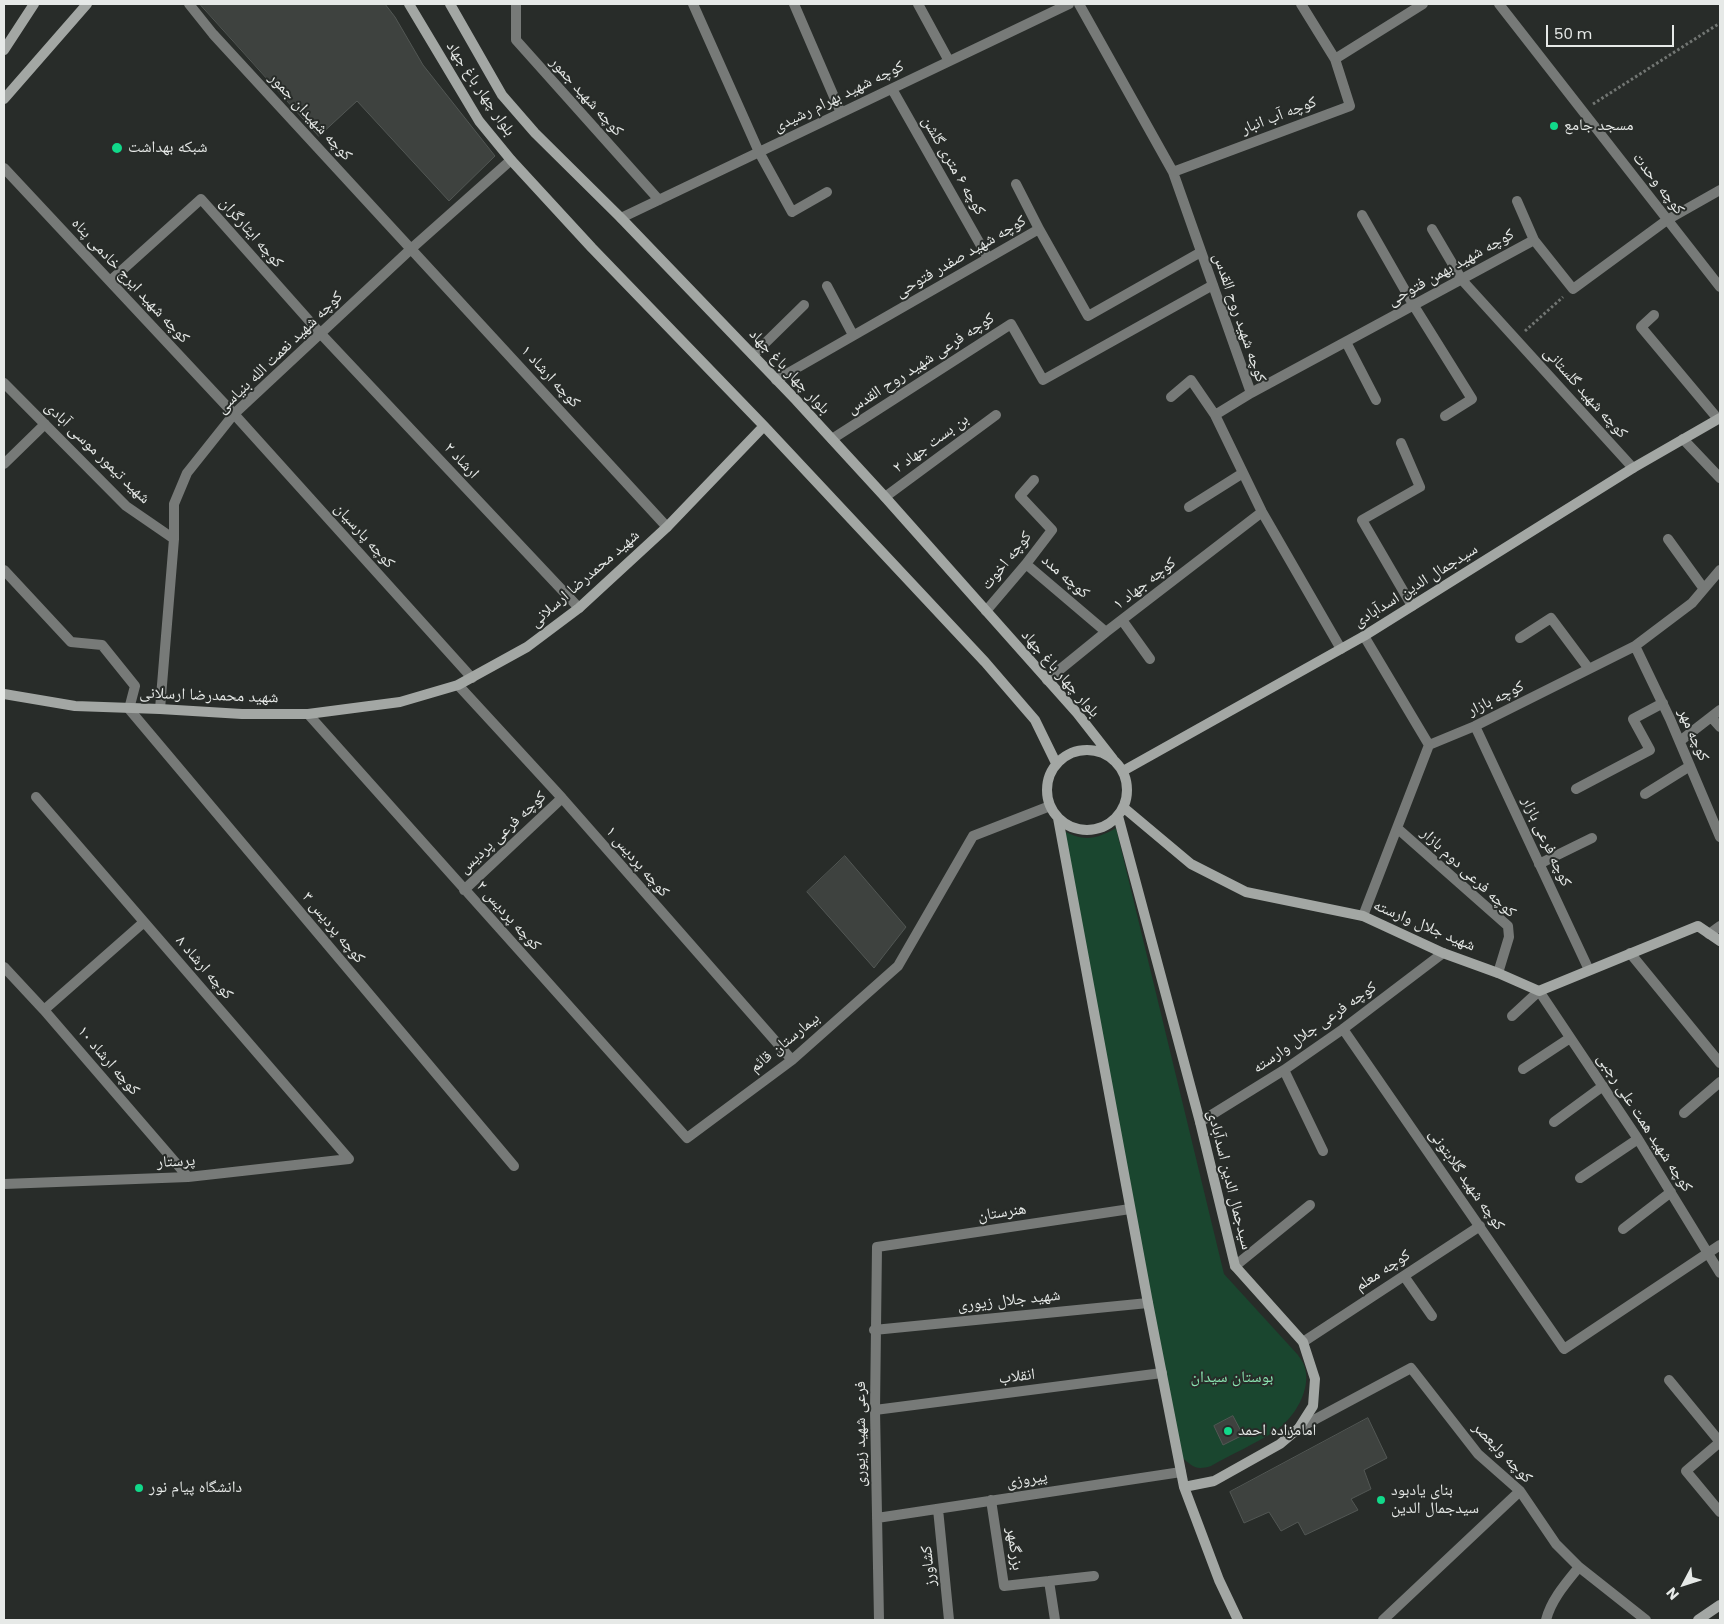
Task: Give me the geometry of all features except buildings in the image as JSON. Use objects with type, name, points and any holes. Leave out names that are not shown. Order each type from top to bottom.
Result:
[{"type":"street","points":[[4,50],[34,4]]},
{"type":"street","points":[[4,99],[87,4]]},
{"type":"street","name":"کوچه شهیدان جمور","points":[[189,4],[212,34],[412,248]]},
{"type":"street","name":"بلوار چهار باغ جهاد","points":[[409,4],[479,121],[510,160],[764,426],[985,662],[1035,720],[1056,763]]},
{"type":"street","name":"بلوار چهار باغ جهاد","points":[[450,4],[502,95],[535,133],[621,218],[753,355],[885,497],[1077,713],[1113,759]]},
{"type":"street","name":"کوچه شهید جمور","points":[[516,4],[516,40],[659,200]]},
{"type":"street","points":[[693,4],[759,152],[792,212],[827,192]]},
{"type":"street","points":[[794,4],[841,113]]},
{"type":"street","points":[[918,4],[949,62]]},
{"type":"street","name":"کوچه شهید بهرام رشیدی","points":[[621,218],[1069,4]]},
{"type":"street","name":"کوچه شهید روح القدس","points":[[1079,4],[1173,172],[1251,393],[1214,415]]},
{"type":"street","name":"کوچه آب انبار","points":[[1173,172],[1350,106],[1335,59],[1301,4]]},
{"type":"street","points":[[1335,59],[1423,4]]},
{"type":"street","name":"کوچه وحدت","points":[[1499,4],[1720,287]]},
{"type":"street","name":"کوچه ۶ متری گلشن","points":[[892,89],[988,258]]},
{"type":"street","name":"کوچه شهید نعمت الله بنیاسی","points":[[160,709],[174,540],[174,504],[187,473],[234,414],[412,248],[510,160]]},
{"type":"street","name":"کوچه شهید ایرج خادمی پناه","points":[[4,168],[234,414]]},
{"type":"street","points":[[1016,184],[1039,229]]},
{"type":"street","points":[[1573,289],[1667,220],[1720,190]]},
{"type":"street","name":"کوچه ایثارگران","points":[[110,281],[201,199],[321,334]]},
{"type":"street","points":[[1517,201],[1534,240]]},
{"type":"street","points":[[1362,215],[1414,306],[1472,399],[1445,416]]},
{"type":"street","name":"کوچه شهید صفدر فتوحی","points":[[776,380],[1039,229],[1088,316],[1201,252]]},
{"type":"street","name":"کوچه شهید گلستانی","points":[[1432,229],[1462,280],[1633,468]]},
{"type":"street","name":"کوچه شهید بهمن فتوحی","points":[[1251,393],[1534,240],[1573,289]]},
{"type":"street","name":"کوچه ارشاد ۱","points":[[412,248],[667,527]]},
{"type":"street","name":"کوچه فرعی شهید روح القدس","points":[[832,440],[1011,324],[1043,380],[1213,285]]},
{"type":"street","points":[[827,286],[854,335]]},
{"type":"street","points":[[753,355],[804,305]]},
{"type":"street","points":[[1654,315],[1641,327],[1719,418]]},
{"type":"street","name":"ارشاد ۲","points":[[321,334],[579,608]]},
{"type":"street","points":[[1346,342],[1376,400]]},
{"type":"street","points":[[1170,397],[1191,380],[1214,415],[1262,512],[1341,649]]},
{"type":"street","name":"شهید تیمور موسی آبادی","points":[[4,383],[126,506],[174,540]]},
{"type":"street","name":"کوچه پارسیان","points":[[234,414],[472,678]]},
{"type":"street","name":"بن بست جهاد ۲","points":[[885,497],[996,416]]},
{"type":"street","name":"سیدجمال الدین اسدآبادی","points":[[1122,771],[1364,636],[1633,468],[1719,418]]},
{"type":"street","points":[[4,464],[45,424]]},
{"type":"street","name":"شهید محمدرضا ارسلانی","points":[[4,694],[75,706],[242,714],[308,714],[400,702],[458,685],[527,647],[579,608],[667,527],[764,426]]},
{"type":"street","points":[[1683,439],[1720,478]]},
{"type":"street","points":[[1401,443],[1420,487],[1362,520],[1412,606]]},
{"type":"street","points":[[1189,507],[1243,473]]},
{"type":"street","name":"کوچه اخوت","points":[[986,611],[1052,530],[1020,496],[1034,480]]},
{"type":"street","name":"کوچه جهاد ۱","points":[[1047,680],[1262,512]]},
{"type":"street","points":[[1668,539],[1704,589]]},
{"type":"street","name":"کوچه مدد","points":[[1026,564],[1106,632]]},
{"type":"street","points":[[4,570],[70,642],[102,645],[135,686],[129,709]]},
{"type":"street","name":"کوچه بازار","points":[[1429,745],[1475,726],[1635,646],[1692,602],[1720,570]]},
{"type":"street","points":[[1520,638],[1551,618],[1589,669]]},
{"type":"street","points":[[1122,620],[1150,659]]},
{"type":"street","points":[[1363,916],[1429,745],[1364,636]]},
{"type":"street","name":"کوچه مهر","points":[[1635,646],[1680,741],[1720,837]]},
{"type":"street","name":"کوچه پردیس ۱","points":[[458,685],[562,798],[792,1060]]},
{"type":"street","points":[[1576,789],[1650,750],[1633,719],[1663,703]]},
{"type":"street","name":"کوچه پردیس ۳","points":[[129,709],[514,1166]]},
{"type":"street","points":[[1680,741],[1720,710]]},
{"type":"street","name":"کوچه پردیس ۲","points":[[308,714],[687,1138]]},
{"type":"street","points":[[1711,717],[1720,727]]},
{"type":"street","name":"کوچه فرعی بازار","points":[[1475,726],[1590,970]]},
{"type":"street","points":[[1077,750],[1102,752],[1113,759],[1122,771],[1127,786],[1126,797],[1121,811],[1108,824],[1095,830],[1082,830],[1068,826],[1058,818],[1050,806],[1047,796],[1047,784],[1050,773],[1056,763],[1066,755],[1077,750]]},
{"type":"street","points":[[1645,794],[1690,766]]},
{"type":"street","name":"کوچه ارشاد ۸","points":[[36,797],[349,1159]]},
{"type":"street","name":"کوچه فرعی پردیس","points":[[464,890],[562,798]]},
{"type":"street","name":"بیمارستان قائم","points":[[687,1138],[792,1060],[898,966],[973,836],[1050,806]]},
{"type":"street","name":"سیدجمال الدین اسدآبادی","points":[[1121,811],[1235,1266],[1303,1342],[1315,1380],[1312,1406],[1299,1428],[1280,1444],[1214,1482],[1184,1487]]},
{"type":"street","name":"شهید جلال وارسته","points":[[1121,811],[1190,864],[1246,892],[1363,916],[1443,953],[1498,973],[1539,991]]},
{"type":"street","points":[[1058,818],[1130,1209],[1184,1487],[1219,1580],[1238,1620]]},
{"type":"street","name":"کوچه فرعی دوم بازار","points":[[1397,828],[1508,926],[1509,937],[1498,973]]},
{"type":"street","points":[[1539,864],[1592,838]]},
{"type":"street","points":[[44,1010],[144,922]]},
{"type":"street","points":[[1512,1016],[1539,991],[1698,926],[1720,941]]},
{"type":"street","points":[[1709,934],[1720,926]]},
{"type":"street","name":"کوچه فرعی جلال وارسته","points":[[1200,1122],[1284,1070],[1343,1029],[1443,953]]},
{"type":"street","points":[[1630,953],[1720,1063]]},
{"type":"street","name":"کوچه ارشاد ۱۰","points":[[4,967],[44,1010],[188,1177]]},
{"type":"street","name":"کوچه شهید همت علی رجبی","points":[[1539,991],[1638,1139],[1720,1273]]},
{"type":"street","name":"کوچه شهید گلابتونی","points":[[1343,1029],[1564,1349],[1708,1253]]},
{"type":"street","points":[[1523,1069],[1570,1038]]},
{"type":"street","points":[[1284,1070],[1323,1151]]},
{"type":"street","points":[[1684,1112],[1720,1082]]},
{"type":"street","points":[[1554,1122],[1602,1086]]},
{"type":"street","points":[[1580,1178],[1638,1139]]},
{"type":"street","name":"پرستار","points":[[4,1184],[188,1177],[349,1159]]},
{"type":"street","points":[[1623,1229],[1671,1192]]},
{"type":"street","points":[[1235,1266],[1310,1205]]},
{"type":"street","name":"هنرستان","points":[[877,1247],[1130,1209]]},
{"type":"street","name":"کوچه معلم","points":[[1303,1342],[1480,1226]]},
{"type":"street","points":[[1708,1253],[1720,1245]]},
{"type":"street","name":"فرعی شهید زیوری","points":[[877,1247],[875,1330],[879,1620]]},
{"type":"street","points":[[1404,1276],[1432,1316]]},
{"type":"street","name":"شهید جلال زیوری","points":[[875,1330],[1148,1303]]},
{"type":"street","name":"کوچه ولیعصر","points":[[1299,1428],[1411,1368],[1478,1454],[1520,1491],[1556,1544],[1579,1567],[1646,1620]]},
{"type":"street","name":"انقلاب","points":[[876,1410],[1162,1373]]},
{"type":"street","points":[[1669,1380],[1720,1442],[1686,1471],[1720,1512]]},
{"type":"street","name":"پیروزی","points":[[877,1518],[1181,1472]]},
{"type":"street","points":[[1383,1620],[1520,1491]]},
{"type":"street","name":"بزرگمهر","points":[[991,1500],[1004,1586],[1049,1581]]},
{"type":"street","name":"کشاورز","points":[[938,1509],[949,1620]]},
{"type":"street","points":[[1546,1620],[1557,1595],[1579,1567]]},
{"type":"street","points":[[1055,1620],[1049,1581],[1094,1576]]},
{"type":"street","points":[[1698,1620],[1720,1605]]},
{"type":"path","points":[[1582,111],[1720,23]]},
{"type":"path","points":[[1516,339],[1573,289]]},
{"type":"green space","name":"بوستان سیدان","points":[[1116,828],[1224,1274],[1298,1355],[1304,1364],[1306,1374],[1304,1393],[1300,1402],[1282,1426],[1211,1466],[1201,1468],[1194,1467],[1181,1457],[1064,831],[1078,837],[1090,838],[1103,835]]},
{"type":"place","name":"مسجد جامع","points":[[1554,126]]},
{"type":"place","name":"شبکه بهداشت","points":[[117,148]]},
{"type":"place","name":"امامزاده احمد","points":[[1228,1431]]},
{"type":"place","name":"دانشگاه پیام نور","points":[[139,1488]]},
{"type":"place","name":"بنای یادبود سیدجمال الدین","points":[[1381,1500]]}]
